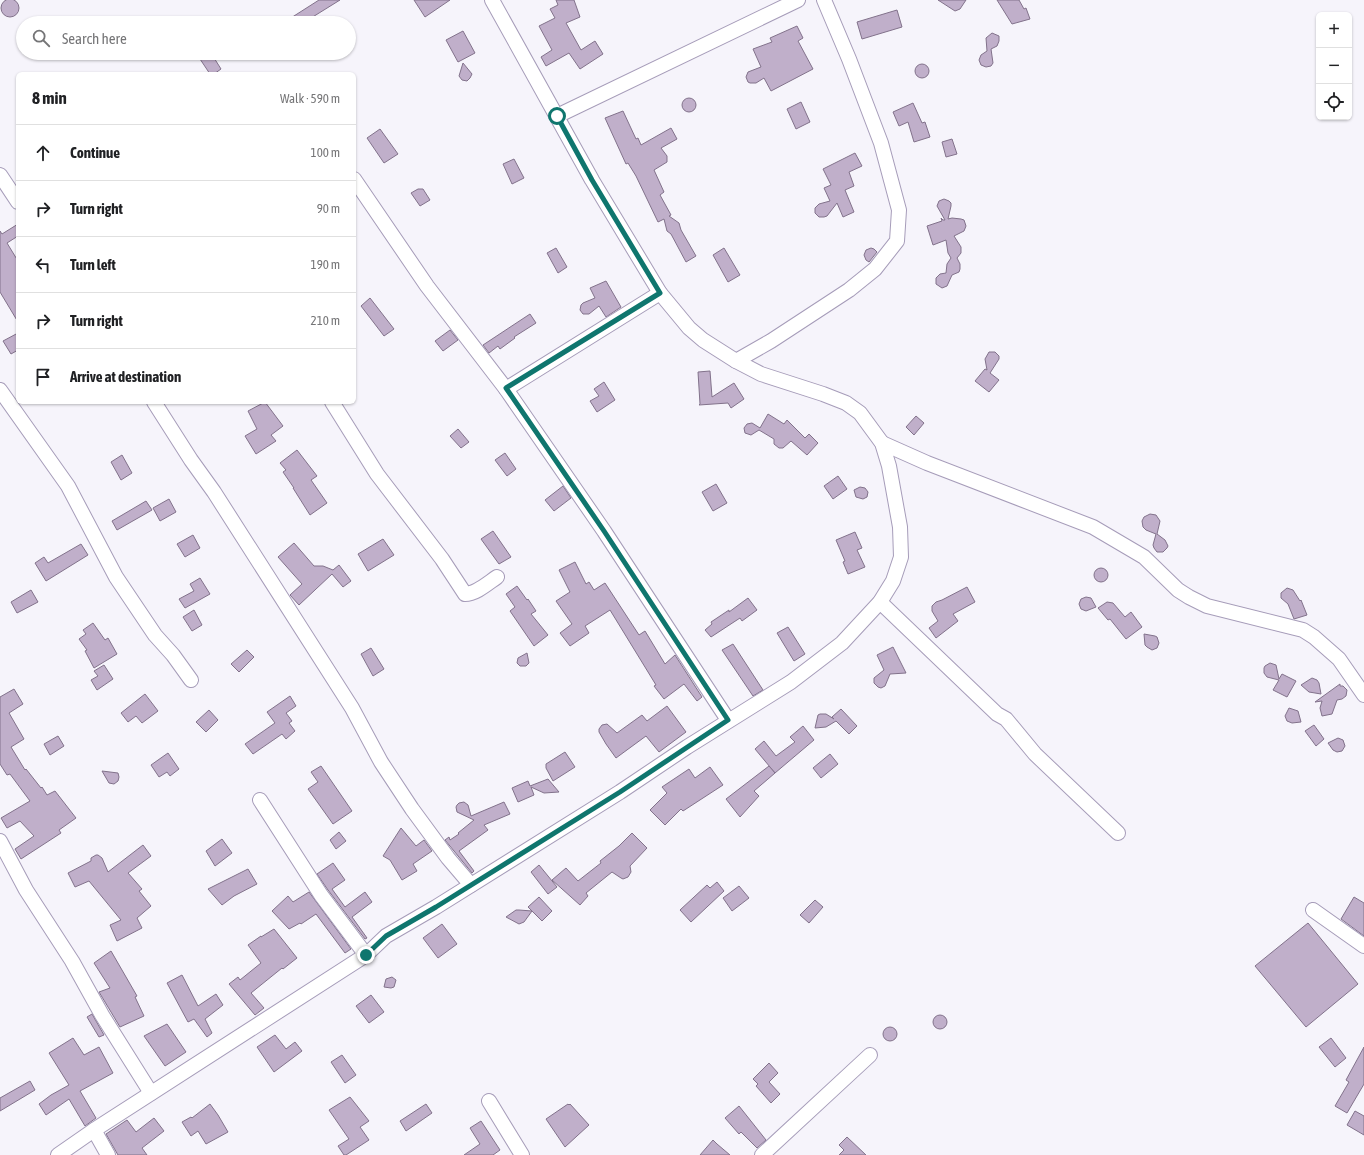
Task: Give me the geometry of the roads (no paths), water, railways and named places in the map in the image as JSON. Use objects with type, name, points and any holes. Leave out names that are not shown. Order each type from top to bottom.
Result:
[{"type":"street","points":[[58,1155],[94,1130],[366,955],[386,936],[436,907],[620,792],[728,720],[791,682],[842,643],[880,602],[893,581],[901,557],[900,527],[889,466],[882,443],[860,413],[846,403],[761,374],[736,361],[703,340],[689,328],[660,293],[592,180],[492,0]]},
{"type":"street","points":[[557,116],[798,0]]},
{"type":"street","points":[[736,361],[771,341],[850,290],[875,269],[897,241],[900,210],[881,142],[849,59],[824,0]]},
{"type":"street","points":[[0,175],[16,199]]},
{"type":"street","points":[[356,182],[427,286],[506,388],[604,531],[728,720]]},
{"type":"street","points":[[506,388],[660,293]]},
{"type":"street","points":[[0,390],[68,486],[124,591],[155,635],[173,655],[191,680]]},
{"type":"street","points":[[155,404],[191,460],[214,492],[352,708],[381,762],[412,809],[448,858],[471,885]]},
{"type":"street","points":[[333,404],[377,474],[442,559],[465,594],[477,590],[496,577]]},
{"type":"street","points":[[882,443],[927,463],[1093,527],[1144,557],[1178,590],[1207,606],[1303,630],[1314,637],[1339,659],[1364,695]]},
{"type":"street","points":[[880,602],[997,714],[1006,719],[1035,754],[1118,834]]},
{"type":"street","points":[[260,800],[321,895],[366,955]]},
{"type":"street","points":[[0,841],[26,890],[72,962],[102,1015],[151,1093]]},
{"type":"street","points":[[1313,910],[1364,946]]},
{"type":"street","points":[[762,1155],[870,1055]]},
{"type":"street","points":[[489,1101],[522,1155]]},
{"type":"street","points":[[94,1130],[108,1155]]}]
